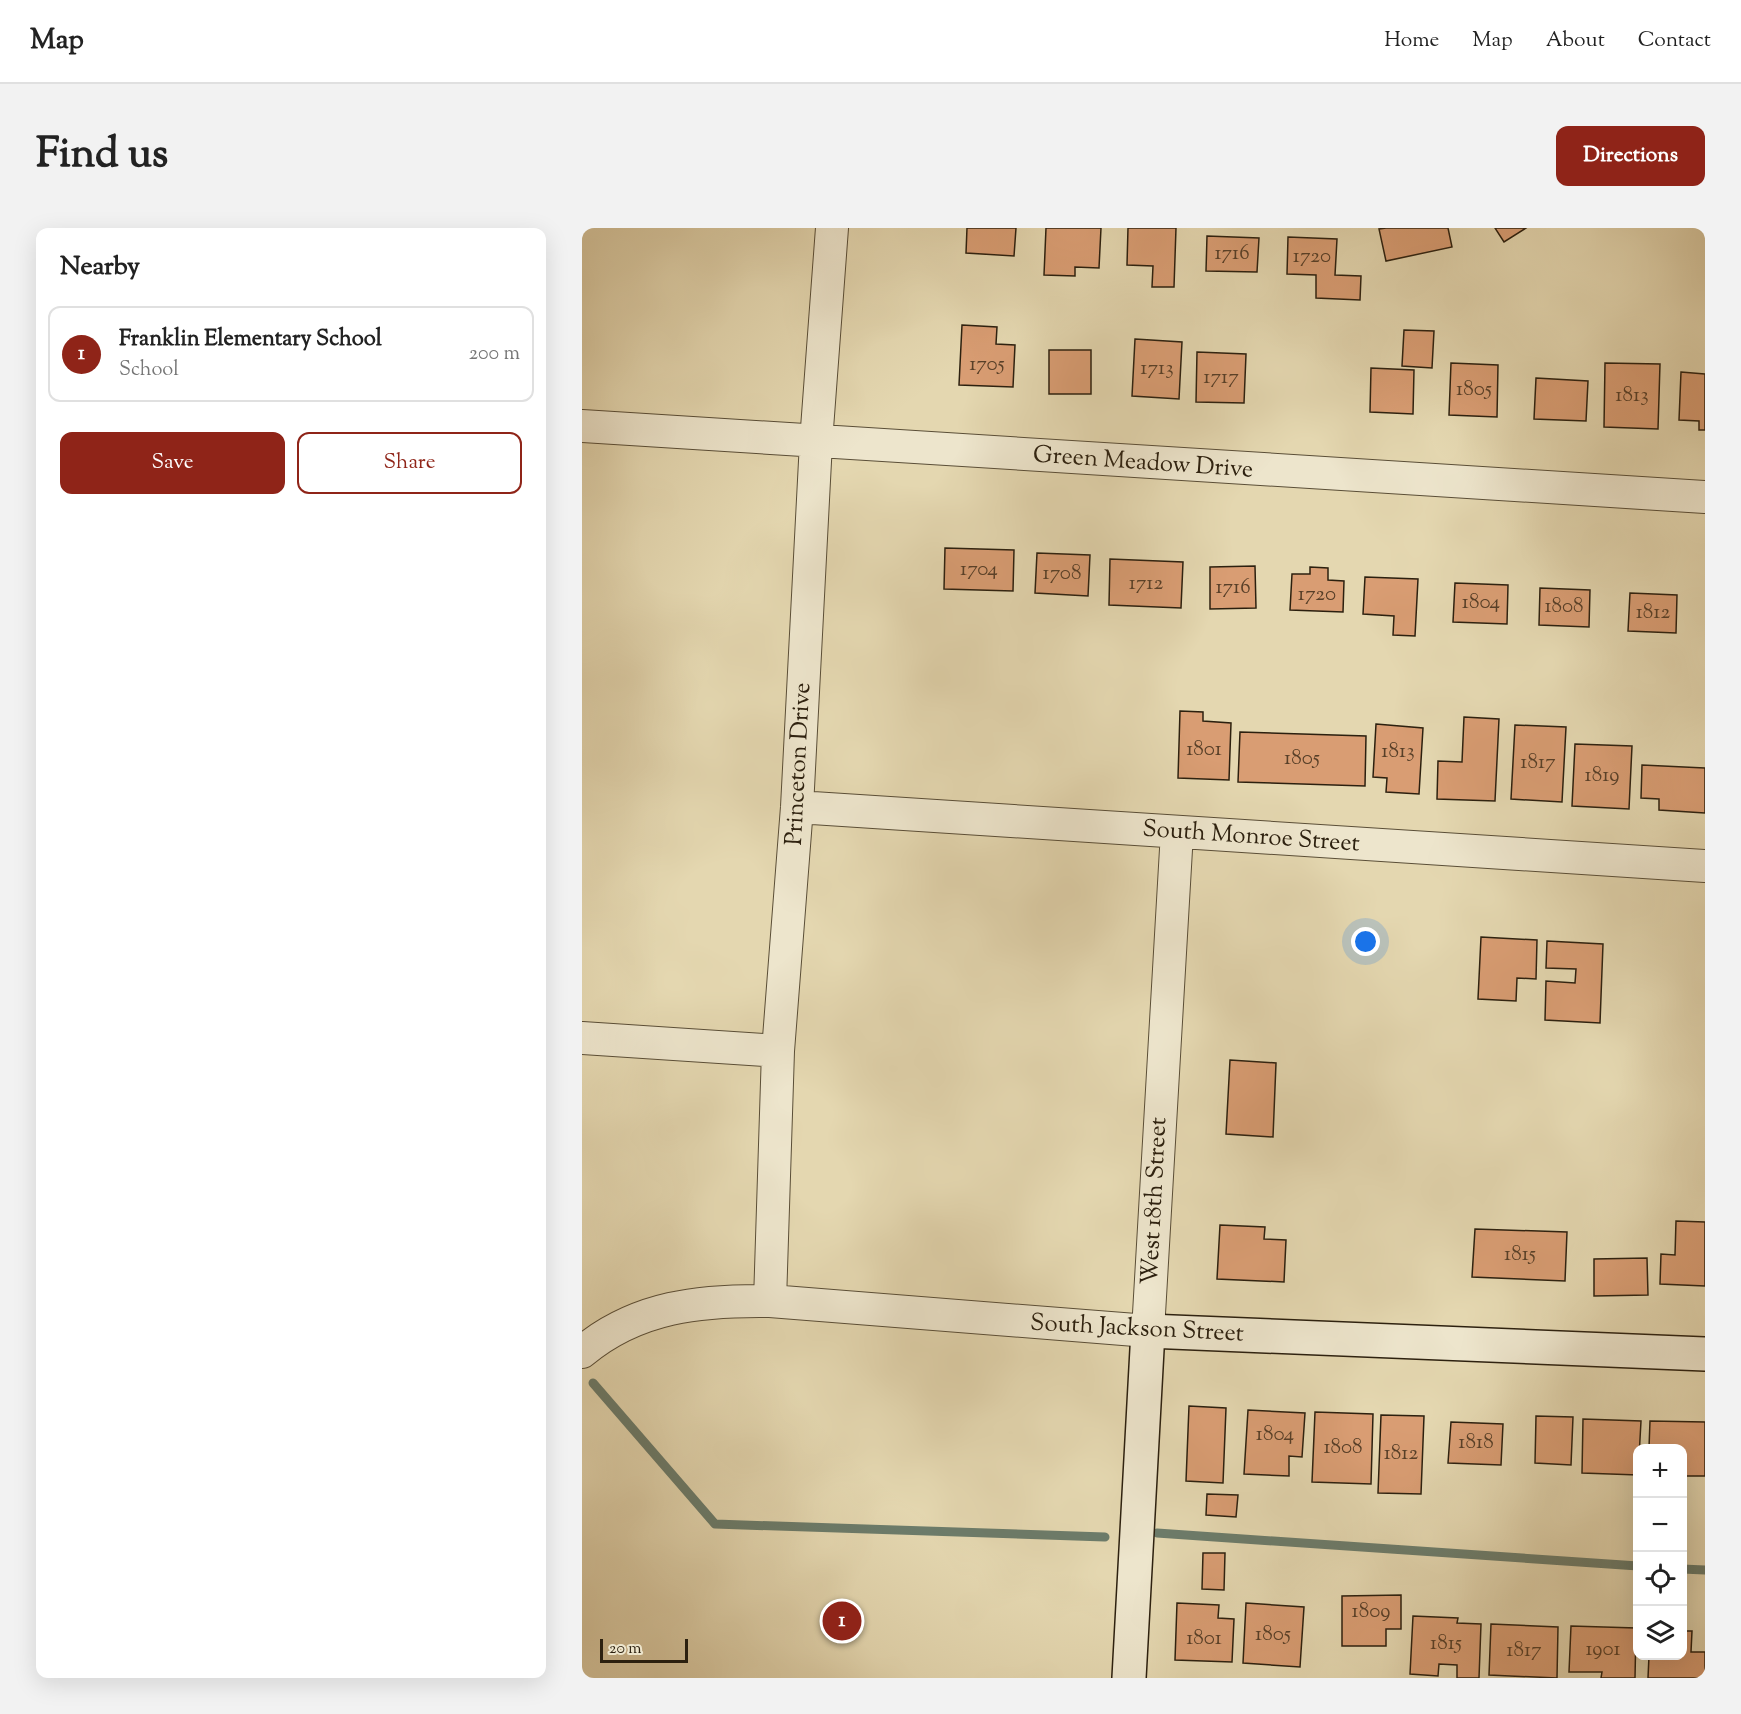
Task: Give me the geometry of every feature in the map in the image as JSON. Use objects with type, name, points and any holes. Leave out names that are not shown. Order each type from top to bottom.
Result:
[{"type":"street","name":"Princeton Drive","points":[[770,1300],[778,1051],[797,807],[816,442],[832,228]]},
{"type":"street","name":"Green Meadow Drive","points":[[582,426],[1705,497]]},
{"type":"street","name":"South Monroe Street","points":[[797,807],[1705,866]]},
{"type":"street","name":"West 18th Street","points":[[1129,1678],[1136,1516],[1177,832]]},
{"type":"street","points":[[582,1038],[778,1051]]},
{"type":"street","name":"South Jackson Street","points":[[585,1350],[625,1323],[654,1311],[685,1304],[726,1300],[770,1300],[1148,1331],[1705,1354]]},
{"type":"building","points":[[967,228],[1016,228],[1014,256],[966,253]]},
{"type":"building","points":[[1046,228],[1101,228],[1099,268],[1075,267],[1075,276],[1044,275]]},
{"type":"building","points":[[1128,228],[1176,228],[1174,287],[1152,287],[1153,266],[1127,265]]},
{"type":"building","points":[[1448,228],[1452,247],[1386,261],[1379,229]]},
{"type":"building","points":[[1495,228],[1526,228],[1504,242]]},
{"type":"building","points":[[1207,236],[1259,238],[1257,272],[1206,271]]},
{"type":"building","points":[[1288,237],[1337,239],[1335,275],[1361,276],[1360,300],[1316,298],[1316,275],[1287,274]]},
{"type":"building","points":[[962,325],[997,327],[996,344],[1015,345],[1013,387],[959,385]]},
{"type":"building","points":[[1404,330],[1434,331],[1432,368],[1402,366]]},
{"type":"building","points":[[1135,339],[1182,342],[1179,399],[1132,396]]},
{"type":"building","points":[[1049,350],[1091,350],[1091,394],[1049,394]]},
{"type":"building","points":[[1197,352],[1246,354],[1244,403],[1196,402]]},
{"type":"building","points":[[1451,363],[1498,365],[1497,417],[1449,415]]},
{"type":"building","points":[[1605,363],[1660,364],[1658,429],[1604,427]]},
{"type":"building","points":[[1371,368],[1414,370],[1413,414],[1370,412]]},
{"type":"building","points":[[1681,372],[1705,374],[1705,430],[1699,430],[1699,421],[1679,420]]},
{"type":"building","points":[[1536,378],[1588,381],[1586,421],[1534,419]]},
{"type":"building","points":[[945,548],[1014,550],[1013,591],[944,589]]},
{"type":"building","points":[[1037,553],[1090,555],[1088,596],[1035,593]]},
{"type":"building","points":[[1110,559],[1183,562],[1181,608],[1109,605]]},
{"type":"building","points":[[1255,566],[1256,608],[1210,609],[1210,567]]},
{"type":"building","points":[[1310,567],[1328,568],[1328,580],[1344,581],[1343,612],[1290,610],[1292,574],[1310,574]]},
{"type":"building","points":[[1365,577],[1418,579],[1415,636],[1393,635],[1394,616],[1363,614]]},
{"type":"building","points":[[1455,583],[1508,585],[1507,624],[1453,622]]},
{"type":"building","points":[[1540,588],[1590,590],[1589,627],[1539,625]]},
{"type":"building","points":[[1630,593],[1677,595],[1676,633],[1628,631]]},
{"type":"building","points":[[1180,711],[1203,712],[1203,721],[1231,723],[1229,780],[1178,778]]},
{"type":"building","points":[[1464,717],[1499,719],[1495,801],[1437,799],[1438,761],[1462,762]]},
{"type":"building","points":[[1376,724],[1423,728],[1419,794],[1386,792],[1387,778],[1373,777]]},
{"type":"building","points":[[1515,725],[1566,727],[1562,802],[1511,799]]},
{"type":"building","points":[[1240,732],[1366,736],[1365,786],[1238,782]]},
{"type":"building","points":[[1575,744],[1632,746],[1629,809],[1572,806]]},
{"type":"building","points":[[1642,765],[1705,768],[1705,813],[1659,810],[1659,799],[1641,798]]},
{"type":"building","points":[[1481,937],[1537,940],[1536,979],[1517,978],[1516,1001],[1478,999]]},
{"type":"building","points":[[1547,941],[1603,944],[1600,1023],[1545,1020],[1546,981],[1575,983],[1576,969],[1546,968]]},
{"type":"building","points":[[1230,1060],[1276,1063],[1273,1137],[1226,1134]]},
{"type":"building","points":[[1676,1221],[1705,1222],[1705,1286],[1660,1284],[1661,1254],[1675,1255]]},
{"type":"building","points":[[1220,1225],[1265,1227],[1264,1239],[1286,1240],[1284,1282],[1217,1279]]},
{"type":"building","points":[[1475,1229],[1567,1232],[1565,1281],[1472,1277]]},
{"type":"building","points":[[1647,1258],[1648,1295],[1594,1296],[1594,1259]]},
{"type":"building","points":[[1189,1406],[1226,1408],[1223,1483],[1186,1481]]},
{"type":"building","points":[[1248,1410],[1305,1413],[1302,1457],[1289,1456],[1289,1476],[1244,1474]]},
{"type":"building","points":[[1315,1412],[1373,1414],[1371,1484],[1312,1482]]},
{"type":"building","points":[[1381,1415],[1424,1416],[1421,1494],[1378,1493]]},
{"type":"building","points":[[1536,1416],[1573,1417],[1571,1465],[1535,1463]]},
{"type":"building","points":[[1583,1419],[1641,1421],[1640,1444],[1633,1444],[1633,1475],[1582,1473]]},
{"type":"building","points":[[1650,1421],[1705,1422],[1705,1476],[1687,1476],[1687,1444],[1649,1444]]},
{"type":"building","points":[[1451,1422],[1503,1424],[1501,1465],[1448,1463]]},
{"type":"building","points":[[1207,1494],[1238,1495],[1236,1517],[1206,1515]]},
{"type":"building","points":[[1203,1553],[1225,1553],[1224,1590],[1202,1589]]},
{"type":"building","points":[[1401,1595],[1401,1629],[1386,1629],[1386,1646],[1342,1646],[1342,1596]]},
{"type":"building","points":[[1177,1603],[1219,1605],[1218,1618],[1234,1619],[1232,1662],[1175,1660]]},
{"type":"building","points":[[1246,1603],[1304,1607],[1300,1667],[1243,1663]]},
{"type":"building","points":[[1413,1616],[1458,1618],[1457,1623],[1481,1624],[1479,1678],[1457,1678],[1457,1665],[1439,1664],[1438,1676],[1410,1674]]},
{"type":"building","points":[[1491,1624],[1558,1627],[1557,1678],[1489,1675]]},
{"type":"building","points":[[1571,1626],[1633,1628],[1635,1678],[1601,1678],[1602,1672],[1569,1672]]},
{"type":"building","points":[[1687,1631],[1692,1631],[1691,1652],[1705,1652],[1705,1678],[1648,1678],[1649,1660],[1687,1660]]},
{"type":"waterway","points":[[593,1383],[715,1524],[1105,1537]]},
{"type":"waterway","points":[[1157,1533],[1633,1566]]},
{"type":"waterway","points":[[1687,1569],[1705,1570]]},
{"type":"place","name":"Franklin Elementary School","points":[[842,1621]]}]
